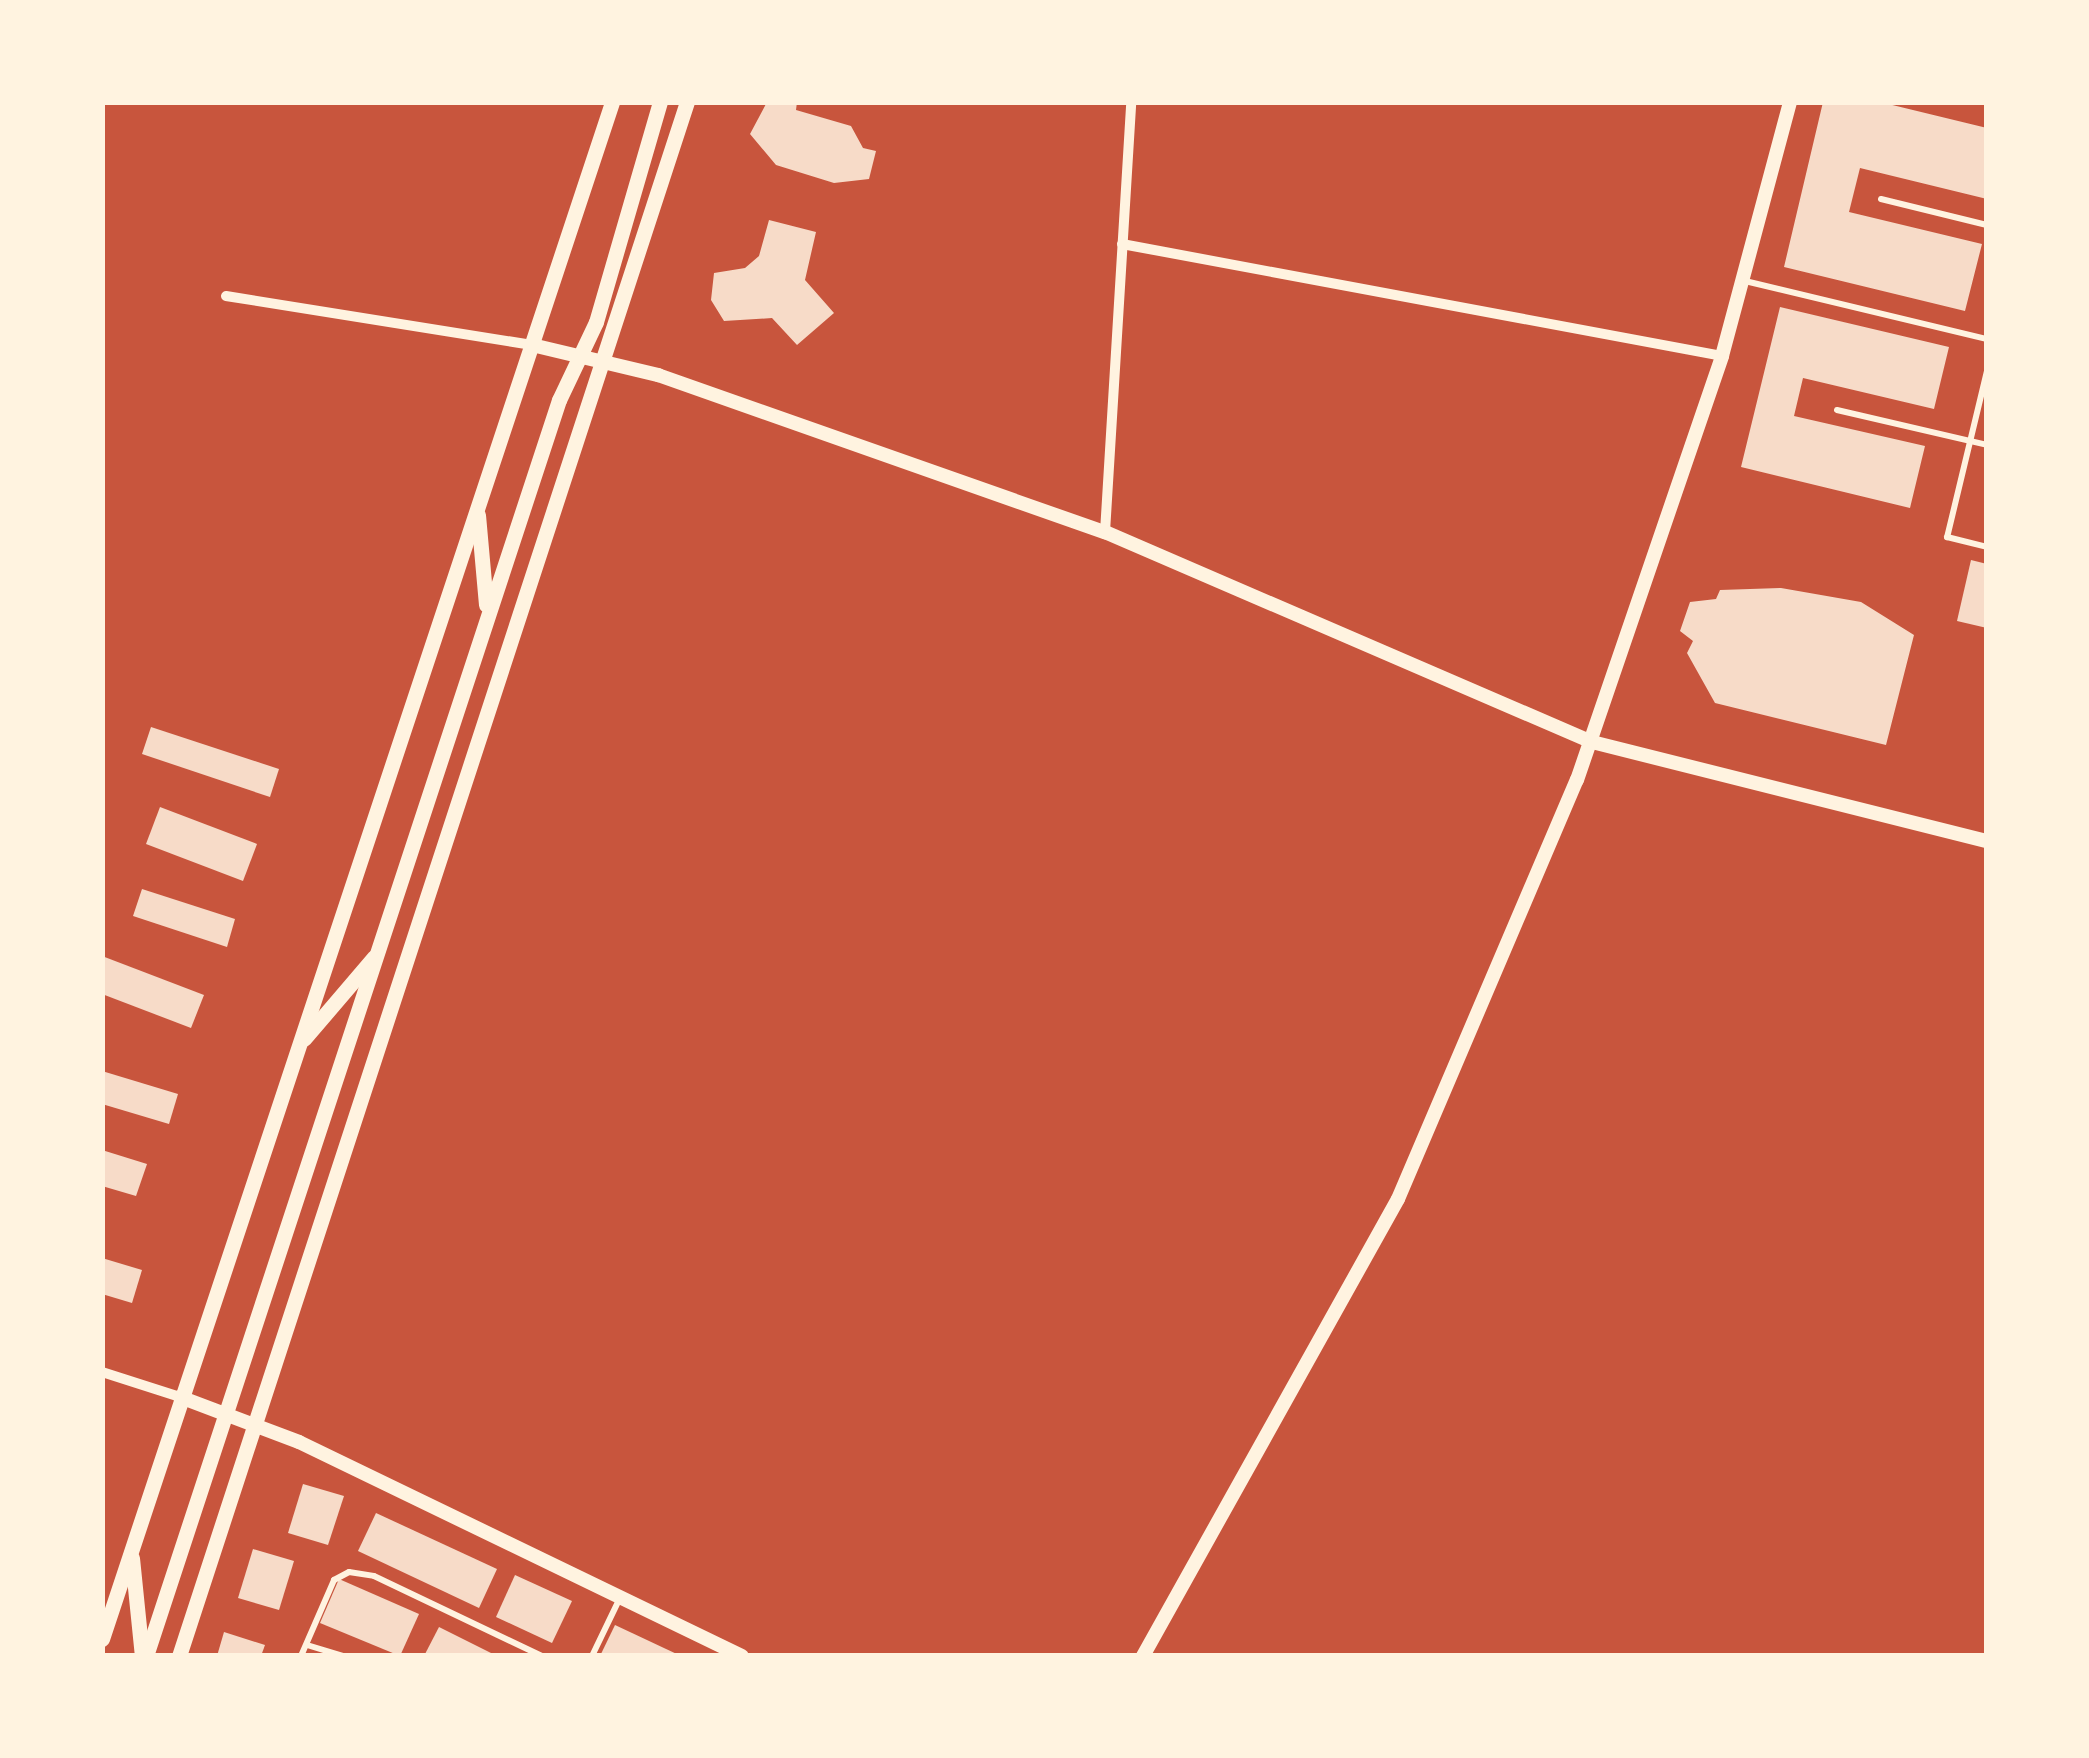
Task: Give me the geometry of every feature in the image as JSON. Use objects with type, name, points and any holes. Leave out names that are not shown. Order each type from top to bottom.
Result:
[{"type":"main road","points":[[102,1639],[612,102]]},
{"type":"main road","points":[[144,1656],[559,400],[582,355],[660,102]]},
{"type":"main road","points":[[179,1656],[687,102]]},
{"type":"main road","points":[[478,506],[487,616]]},
{"type":"main road","points":[[296,1049],[380,950]]},
{"type":"main road","points":[[131,1549],[144,1656]]},
{"type":"street","points":[[1105,532],[1131,102]]},
{"type":"street","points":[[1143,1656],[1398,1199],[1592,742],[1722,356],[1790,102]]},
{"type":"street","points":[[1122,244],[1722,356]]},
{"type":"street","points":[[226,296],[605,359],[1105,532],[1592,742],[1987,841]]},
{"type":"street","points":[[102,1372],[256,1424],[742,1656]]},
{"type":"lane","points":[[1880,199],[1987,225]]},
{"type":"lane","points":[[1743,280],[1987,338]]},
{"type":"lane","points":[[1987,370],[1947,537],[1987,547]]},
{"type":"lane","points":[[1837,410],[1987,445]]},
{"type":"lane","points":[[301,1656],[334,1580],[349,1572],[374,1576],[542,1656]]},
{"type":"lane","points":[[592,1656],[621,1596]]},
{"type":"lane","points":[[305,1645],[344,1656]]},
{"type":"building","points":[[767,102],[797,102],[796,110],[851,126],[863,148],[876,151],[869,179],[834,183],[776,165],[750,134]]},
{"type":"building","points":[[1823,102],[1880,102],[1987,128],[1987,199],[1860,168],[1849,212],[1982,244],[1965,311],[1784,267]]},
{"type":"building","points":[[769,220],[816,232],[805,280],[834,313],[797,345],[772,318],[724,321],[711,300],[714,273],[745,268],[759,256]]},
{"type":"building","points":[[1780,307],[1949,347],[1934,409],[1803,378],[1794,416],[1925,446],[1910,508],[1741,467]]},
{"type":"building","points":[[1971,560],[1987,564],[1987,628],[1957,621]]},
{"type":"building","points":[[1781,588],[1861,602],[1914,635],[1886,745],[1715,703],[1687,653],[1693,641],[1680,631],[1690,602],[1716,599],[1720,590]]},
{"type":"building","points":[[151,727],[279,769],[270,797],[142,754]]},
{"type":"building","points":[[160,807],[257,844],[243,881],[146,844]]},
{"type":"building","points":[[142,889],[235,919],[227,947],[133,916]]},
{"type":"building","points":[[102,956],[204,995],[191,1028],[102,994]]},
{"type":"building","points":[[102,1071],[178,1094],[169,1124],[102,1104]]},
{"type":"building","points":[[102,1150],[147,1164],[136,1196],[102,1186]]},
{"type":"building","points":[[102,1258],[142,1270],[132,1303],[102,1294]]},
{"type":"building","points":[[303,1484],[344,1496],[328,1545],[288,1533]]},
{"type":"building","points":[[376,1513],[497,1569],[479,1608],[358,1551]]},
{"type":"building","points":[[253,1549],[294,1561],[279,1610],[238,1598]]},
{"type":"building","points":[[515,1575],[572,1601],[552,1643],[496,1617]]},
{"type":"building","points":[[339,1579],[419,1614],[400,1656],[320,1623]]},
{"type":"building","points":[[615,1625],[681,1656],[600,1656]]},
{"type":"building","points":[[439,1627],[497,1656],[424,1656]]},
{"type":"building","points":[[224,1632],[265,1645],[261,1656],[217,1656]]}]
